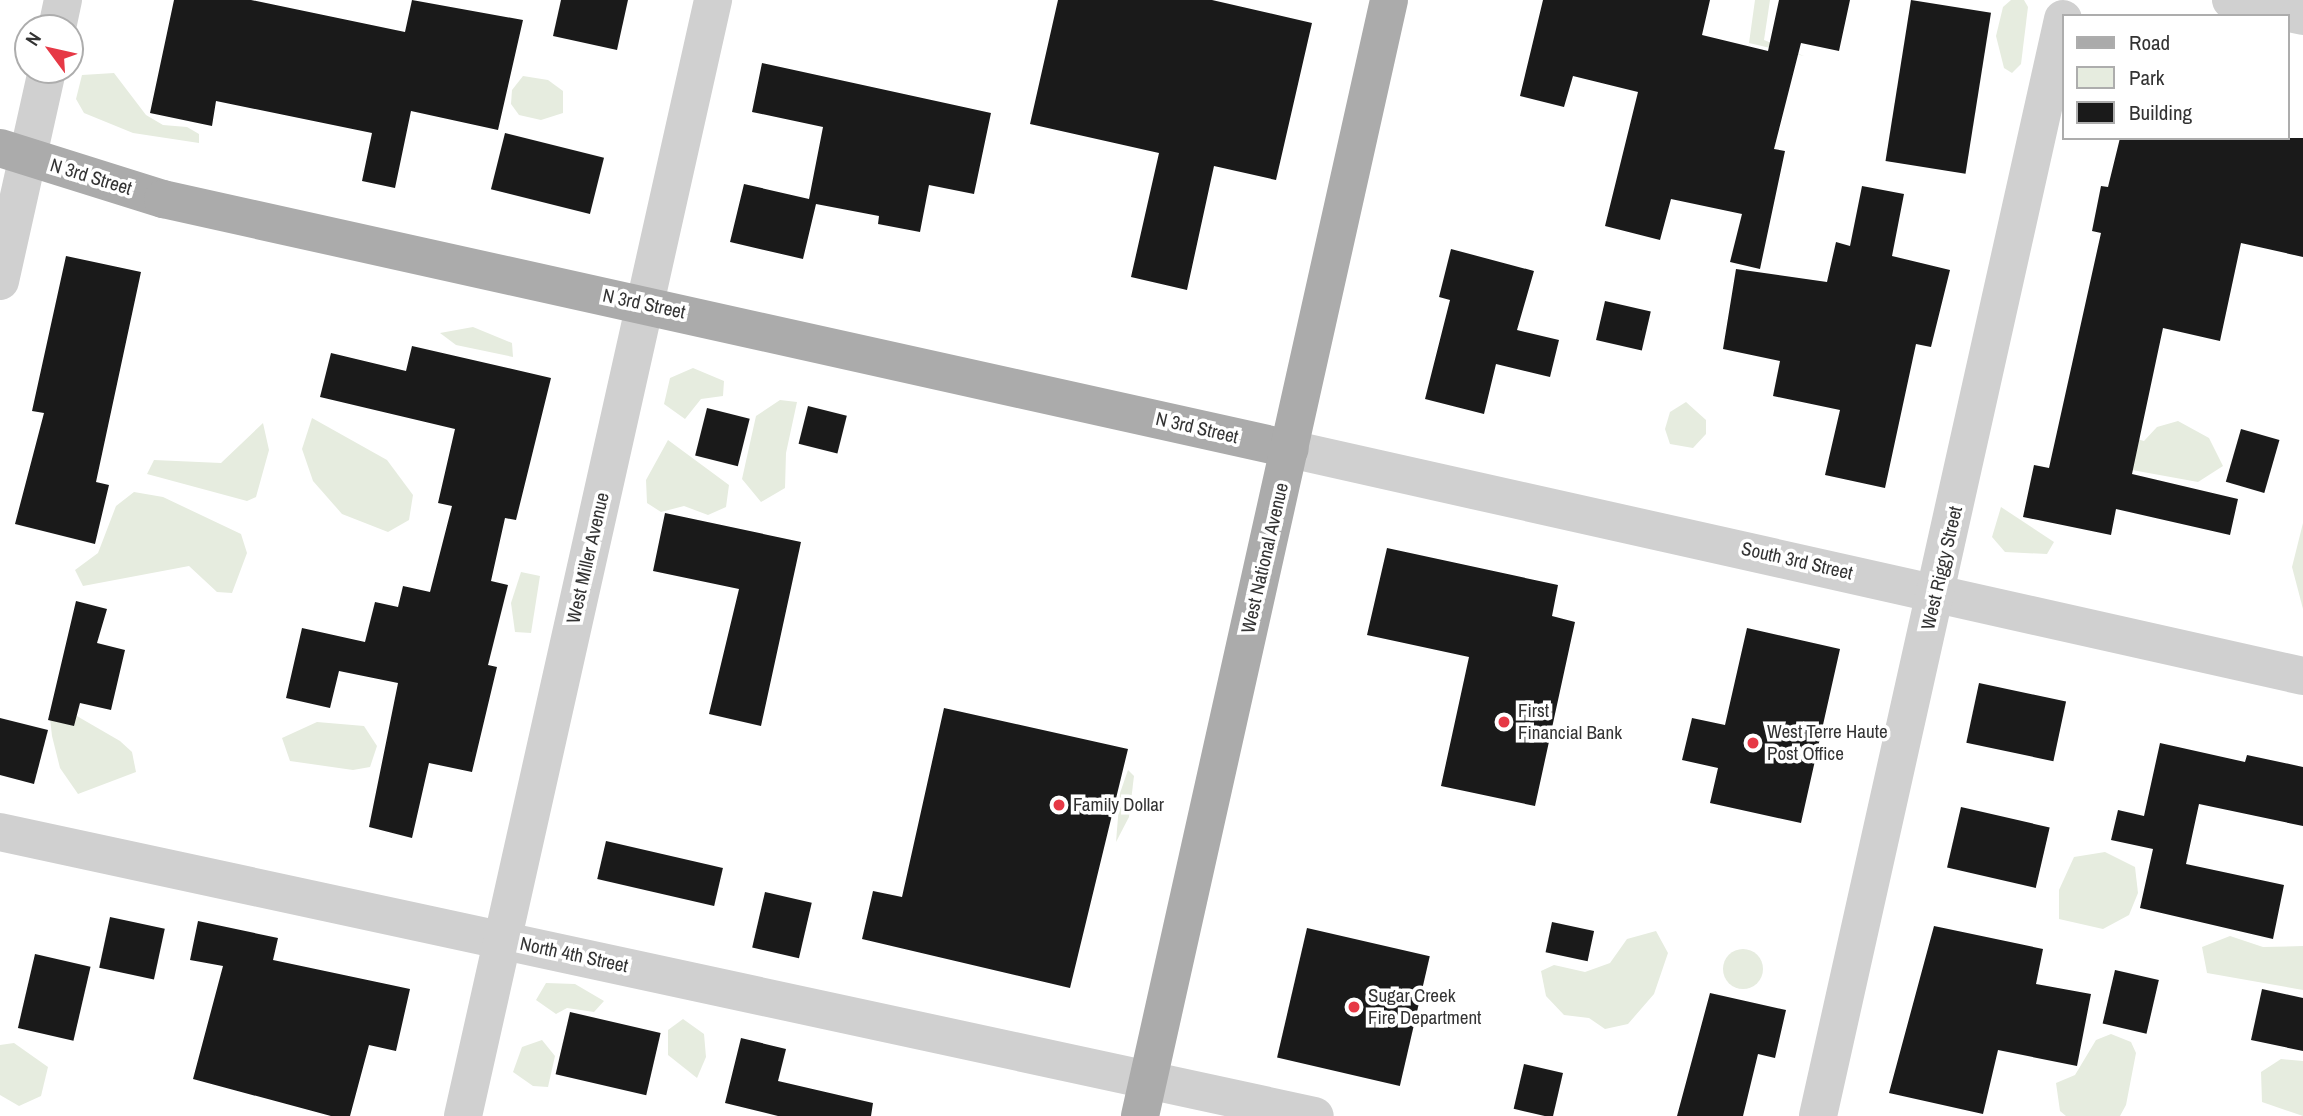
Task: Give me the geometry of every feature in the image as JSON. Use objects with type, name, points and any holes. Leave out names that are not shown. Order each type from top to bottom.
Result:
[{"type":"main road","name":"West National Avenue","points":[[1140,1116],[1389,0]]},
{"type":"main road","name":"N 3rd Street","points":[[14,153],[163,199],[1290,449]]},
{"type":"street","name":"West Miller Avenue","points":[[463,1116],[713,0]]},
{"type":"street","points":[[2231,0],[2303,16]]},
{"type":"street","name":"West Riggy Street","points":[[1818,1116],[2062,26]]},
{"type":"street","points":[[0,281],[14,153],[41,84]]},
{"type":"street","name":"South 3rd Street","points":[[1290,449],[2303,676]]},
{"type":"street","name":"North 4th Street","points":[[0,832],[1315,1116]]},
{"type":"green space","points":[[1755,0],[1770,0],[1764,40],[1804,56],[1749,43]]},
{"type":"green space","points":[[2011,0],[2024,0],[2028,7],[2021,64],[2012,73],[2004,68],[1996,36],[2003,7]]},
{"type":"green space","points":[[114,73],[146,115],[163,125],[187,127],[199,134],[199,143],[133,133],[84,113],[76,99],[80,84],[84,84],[84,75]]},
{"type":"green space","points":[[523,76],[548,80],[563,91],[563,113],[541,120],[519,115],[511,104],[512,90]]},
{"type":"green space","points":[[473,327],[512,343],[513,357],[456,345],[440,333]]},
{"type":"green space","points":[[693,368],[724,381],[723,396],[701,399],[685,419],[664,404],[670,378]]},
{"type":"green space","points":[[780,400],[797,402],[786,453],[785,488],[761,502],[742,479],[756,416]]},
{"type":"green space","points":[[1686,402],[1706,420],[1706,434],[1693,448],[1670,444],[1665,429],[1670,412]]},
{"type":"green space","points":[[312,418],[387,460],[413,495],[409,520],[388,532],[342,514],[313,481],[302,449]]},
{"type":"green space","points":[[2178,421],[2209,438],[2223,466],[2198,482],[2121,468],[2116,433],[2144,441],[2157,427]]},
{"type":"green space","points":[[263,423],[269,450],[256,497],[247,501],[147,474],[154,460],[221,463]]},
{"type":"green space","points":[[668,440],[729,485],[726,507],[708,515],[684,506],[661,512],[647,503],[646,480]]},
{"type":"green space","points":[[134,492],[163,497],[241,534],[247,553],[232,593],[217,592],[189,566],[83,586],[75,570],[98,553],[116,506]]},
{"type":"green space","points":[[2001,507],[2054,542],[2047,554],[2005,552],[1992,537]]},
{"type":"green space","points":[[2303,523],[2303,609],[2292,567]]},
{"type":"green space","points":[[521,572],[540,576],[531,633],[515,632],[511,603]]},
{"type":"green space","points":[[63,708],[120,741],[132,752],[136,772],[78,794],[60,768],[52,736],[50,718]]},
{"type":"green space","points":[[317,722],[364,726],[377,746],[370,767],[353,770],[290,761],[282,738]]},
{"type":"green space","points":[[1128,770],[1134,776],[1129,817],[1116,842],[1120,793]]},
{"type":"green space","points":[[2105,852],[2135,867],[2138,893],[2129,915],[2103,929],[2059,919],[2059,890],[2074,857]]},
{"type":"green space","points":[[1656,931],[1668,953],[1654,994],[1628,1024],[1605,1029],[1589,1018],[1564,1015],[1546,996],[1541,971],[1554,965],[1585,972],[1610,963],[1627,939]]},
{"type":"green space","points":[[2230,936],[2263,947],[2303,946],[2303,990],[2207,973],[2202,947]]},
{"type":"green space","points":[[1743,949],[1751,950],[1757,955],[1762,961],[1762,977],[1757,983],[1751,988],[1743,989],[1735,988],[1729,983],[1724,977],[1723,969],[1724,961],[1729,955],[1735,950]]},
{"type":"green space","points":[[546,983],[575,984],[604,1001],[594,1012],[567,1008],[556,1014],[536,1000]]},
{"type":"green space","points":[[683,1019],[704,1034],[706,1057],[697,1078],[668,1055],[668,1030]]},
{"type":"green space","points":[[2111,1034],[2131,1042],[2136,1053],[2126,1105],[2120,1116],[2066,1116],[2060,1111],[2056,1083],[2075,1075],[2096,1040]]},
{"type":"green space","points":[[542,1040],[555,1056],[548,1087],[533,1086],[513,1072],[522,1047]]},
{"type":"green space","points":[[14,1043],[48,1067],[41,1096],[19,1106],[0,1095],[0,1045]]},
{"type":"green space","points":[[2281,1059],[2303,1061],[2303,1116],[2262,1102],[2261,1072]]},
{"type":"building","points":[[174,0],[251,0],[405,32],[412,0],[523,20],[498,130],[411,111],[395,188],[362,181],[372,133],[216,101],[212,126],[150,113]]},
{"type":"building","points":[[561,0],[628,0],[617,50],[553,36]]},
{"type":"building","points":[[1058,0],[1212,0],[1312,23],[1276,180],[1214,166],[1187,290],[1131,277],[1159,153],[1030,124]]},
{"type":"building","points":[[1543,0],[1710,0],[1702,35],[1768,51],[1779,0],[1850,0],[1839,51],[1801,43],[1774,149],[1785,151],[1760,269],[1730,262],[1742,214],[1671,199],[1660,240],[1605,226],[1638,92],[1573,76],[1564,107],[1520,96]]},
{"type":"building","points":[[1911,0],[1991,13],[1966,174],[1886,161]]},
{"type":"building","points":[[762,63],[991,113],[974,194],[929,185],[920,232],[878,224],[879,216],[816,204],[803,259],[730,242],[744,184],[809,199],[823,127],[752,112]]},
{"type":"building","points":[[505,133],[604,158],[590,214],[491,189]]},
{"type":"building","points":[[2303,138],[2303,257],[2241,243],[2220,341],[2163,328],[2132,474],[2238,499],[2230,535],[2116,509],[2111,535],[2023,517],[2034,465],[2049,468],[2101,233],[2092,231],[2101,186],[2108,187],[2120,140]]},
{"type":"building","points":[[1862,186],[1904,194],[1892,256],[1950,270],[1931,347],[1916,344],[1885,488],[1825,475],[1840,410],[1773,396],[1780,361],[1723,349],[1736,269],[1827,282],[1836,242],[1850,246]]},
{"type":"building","points":[[1451,249],[1534,271],[1517,330],[1559,340],[1550,377],[1496,364],[1484,414],[1425,399],[1450,300],[1439,297]]},
{"type":"building","points":[[66,256],[141,272],[96,482],[109,485],[95,544],[15,524],[44,413],[32,411]]},
{"type":"building","points":[[1605,301],[1651,312],[1642,351],[1596,340]]},
{"type":"building","points":[[412,346],[551,378],[516,520],[505,518],[491,581],[508,585],[488,665],[497,667],[472,772],[429,763],[412,838],[369,827],[398,683],[339,671],[330,708],[286,698],[302,628],[365,642],[375,602],[398,607],[403,586],[430,592],[452,506],[438,503],[455,429],[320,397],[331,353],[406,371]]},
{"type":"building","points":[[808,406],[847,416],[837,454],[799,444]]},
{"type":"building","points":[[707,408],[750,419],[738,466],[695,456]]},
{"type":"building","points":[[2241,429],[2279,440],[2264,493],[2226,482]]},
{"type":"building","points":[[665,513],[801,542],[761,726],[709,714],[739,589],[653,571]]},
{"type":"building","name":"First Financial Bank","points":[[1387,548],[1558,585],[1552,616],[1575,622],[1535,806],[1441,786],[1469,657],[1367,635]]},
{"type":"building","points":[[76,601],[107,609],[97,643],[125,650],[111,710],[80,703],[74,726],[48,720]]},
{"type":"building","name":"West Terre Haute Post Office","points":[[1747,628],[1840,649],[1801,823],[1710,803],[1718,768],[1682,760],[1692,718],[1725,725]]},
{"type":"building","points":[[1979,683],[2066,702],[2053,761],[1966,743]]},
{"type":"building","points":[[944,708],[1128,749],[1070,988],[862,939],[873,891],[902,897]]},
{"type":"building","points":[[0,718],[48,730],[34,784],[0,775]]},
{"type":"building","points":[[2160,743],[2245,762],[2247,755],[2303,767],[2303,826],[2199,804],[2186,864],[2284,885],[2273,939],[2140,908],[2153,849],[2111,840],[2118,810],[2144,816]]},
{"type":"building","points":[[1961,807],[2050,827],[2036,888],[1947,867]]},
{"type":"building","points":[[606,841],[723,868],[714,906],[597,879]]},
{"type":"building","points":[[765,892],[812,903],[799,958],[752,948]]},
{"type":"building","points":[[110,917],[165,929],[154,980],[99,968]]},
{"type":"building","points":[[198,921],[278,938],[273,960],[410,989],[396,1051],[369,1045],[350,1116],[331,1116],[193,1079],[223,966],[190,960]]},
{"type":"building","points":[[1552,922],[1594,931],[1588,961],[1546,952]]},
{"type":"building","points":[[1934,926],[2043,949],[2036,984],[2091,994],[2077,1066],[1998,1050],[1983,1114],[1889,1093]]},
{"type":"building","name":"Sugar Creek Fire Department","points":[[1307,928],[1430,956],[1400,1086],[1277,1058]]},
{"type":"building","points":[[35,954],[91,967],[73,1041],[18,1028]]},
{"type":"building","points":[[2115,970],[2159,980],[2146,1034],[2103,1024]]},
{"type":"building","points":[[2262,989],[2303,998],[2303,1051],[2251,1040]]},
{"type":"building","points":[[1710,993],[1786,1010],[1775,1058],[1758,1054],[1743,1116],[1677,1116]]},
{"type":"building","points":[[570,1012],[661,1033],[646,1095],[556,1074]]},
{"type":"building","points":[[741,1038],[786,1049],[778,1081],[873,1103],[871,1116],[778,1116],[725,1103]]},
{"type":"building","points":[[1524,1064],[1563,1073],[1553,1116],[1514,1109]]},
{"type":"place","name":"First Financial Bank","points":[[1504,722]]},
{"type":"place","name":"West Terre Haute Post Office","points":[[1753,743]]},
{"type":"place","name":"Family Dollar","points":[[1059,805]]},
{"type":"place","name":"Sugar Creek Fire Department","points":[[1354,1007]]}]
